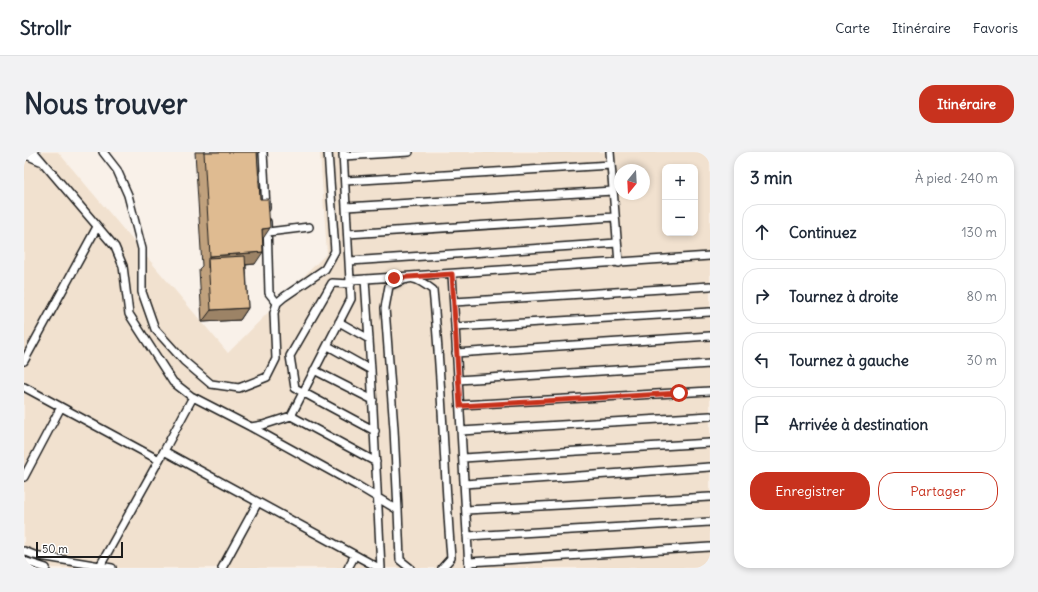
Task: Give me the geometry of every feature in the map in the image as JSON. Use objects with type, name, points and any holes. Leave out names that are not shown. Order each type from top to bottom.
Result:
[{"type":"lane","points":[[34,152],[114,247],[123,266],[129,314],[173,382],[193,397],[379,497],[398,510]]},
{"type":"lane","points":[[103,152],[117,170],[128,195],[142,249],[142,292],[155,329],[184,361],[211,384],[239,388],[267,377],[276,358],[274,313],[277,303],[325,269],[335,252],[328,152]]},
{"type":"lane","points":[[264,152],[268,232],[268,293],[277,303]]},
{"type":"lane","points":[[252,428],[263,426],[291,416],[351,299],[343,154],[409,152]]},
{"type":"lane","points":[[610,152],[618,263]]},
{"type":"lane","points":[[24,154],[42,162]]},
{"type":"lane","points":[[345,181],[611,165]]},
{"type":"lane","points":[[346,207],[613,191]]},
{"type":"lane","points":[[348,234],[615,217]]},
{"type":"lane","points":[[24,361],[98,227]]},
{"type":"lane","points":[[268,232],[310,227]]},
{"type":"lane","points":[[350,261],[617,243]]},
{"type":"lane","points":[[375,431],[295,388],[290,356],[332,283],[351,282],[365,279],[710,256]]},
{"type":"lane","points":[[452,274],[469,565],[710,547]]},
{"type":"lane","points":[[410,568],[400,560],[394,429],[385,308],[389,286],[407,278],[420,280],[433,290],[437,328],[452,558],[442,568]]},
{"type":"lane","points":[[164,452],[380,568],[379,497],[365,279]]},
{"type":"lane","points":[[454,302],[710,286]]},
{"type":"lane","points":[[455,327],[710,312]]},
{"type":"lane","points":[[340,322],[369,339]]},
{"type":"lane","points":[[456,353],[710,336]]},
{"type":"lane","points":[[328,346],[371,370]]},
{"type":"lane","points":[[458,380],[710,364]]},
{"type":"lane","points":[[314,370],[373,400]]},
{"type":"lane","points":[[24,387],[159,460]]},
{"type":"lane","points":[[460,406],[710,391]]},
{"type":"lane","points":[[100,566],[193,397]]},
{"type":"lane","points":[[24,476],[61,407]]},
{"type":"lane","points":[[291,416],[376,462]]},
{"type":"lane","points":[[461,431],[710,416]]},
{"type":"lane","points":[[462,458],[710,443]]},
{"type":"lane","points":[[464,484],[710,467]]},
{"type":"lane","points":[[466,510],[710,496]]},
{"type":"lane","points":[[222,568],[258,502]]},
{"type":"lane","points":[[467,536],[710,522]]},
{"type":"lane","points":[[24,551],[34,555],[112,568]]},
{"type":"lane","points":[[348,568],[355,555]]},
{"type":"lane","points":[[24,562],[46,568]]},
{"type":"shaded area","points":[[24,152],[58,152],[228,353],[327,253],[320,152],[710,152],[710,568],[24,568]]},
{"type":"building","points":[[204,152],[257,152],[260,199],[268,199],[270,228],[262,229],[263,252],[210,256]]},
{"type":"building","points":[[245,256],[248,308],[211,310],[208,258]]},
{"type":"route","points":[[394,278],[452,274],[460,406],[679,393]]}]
